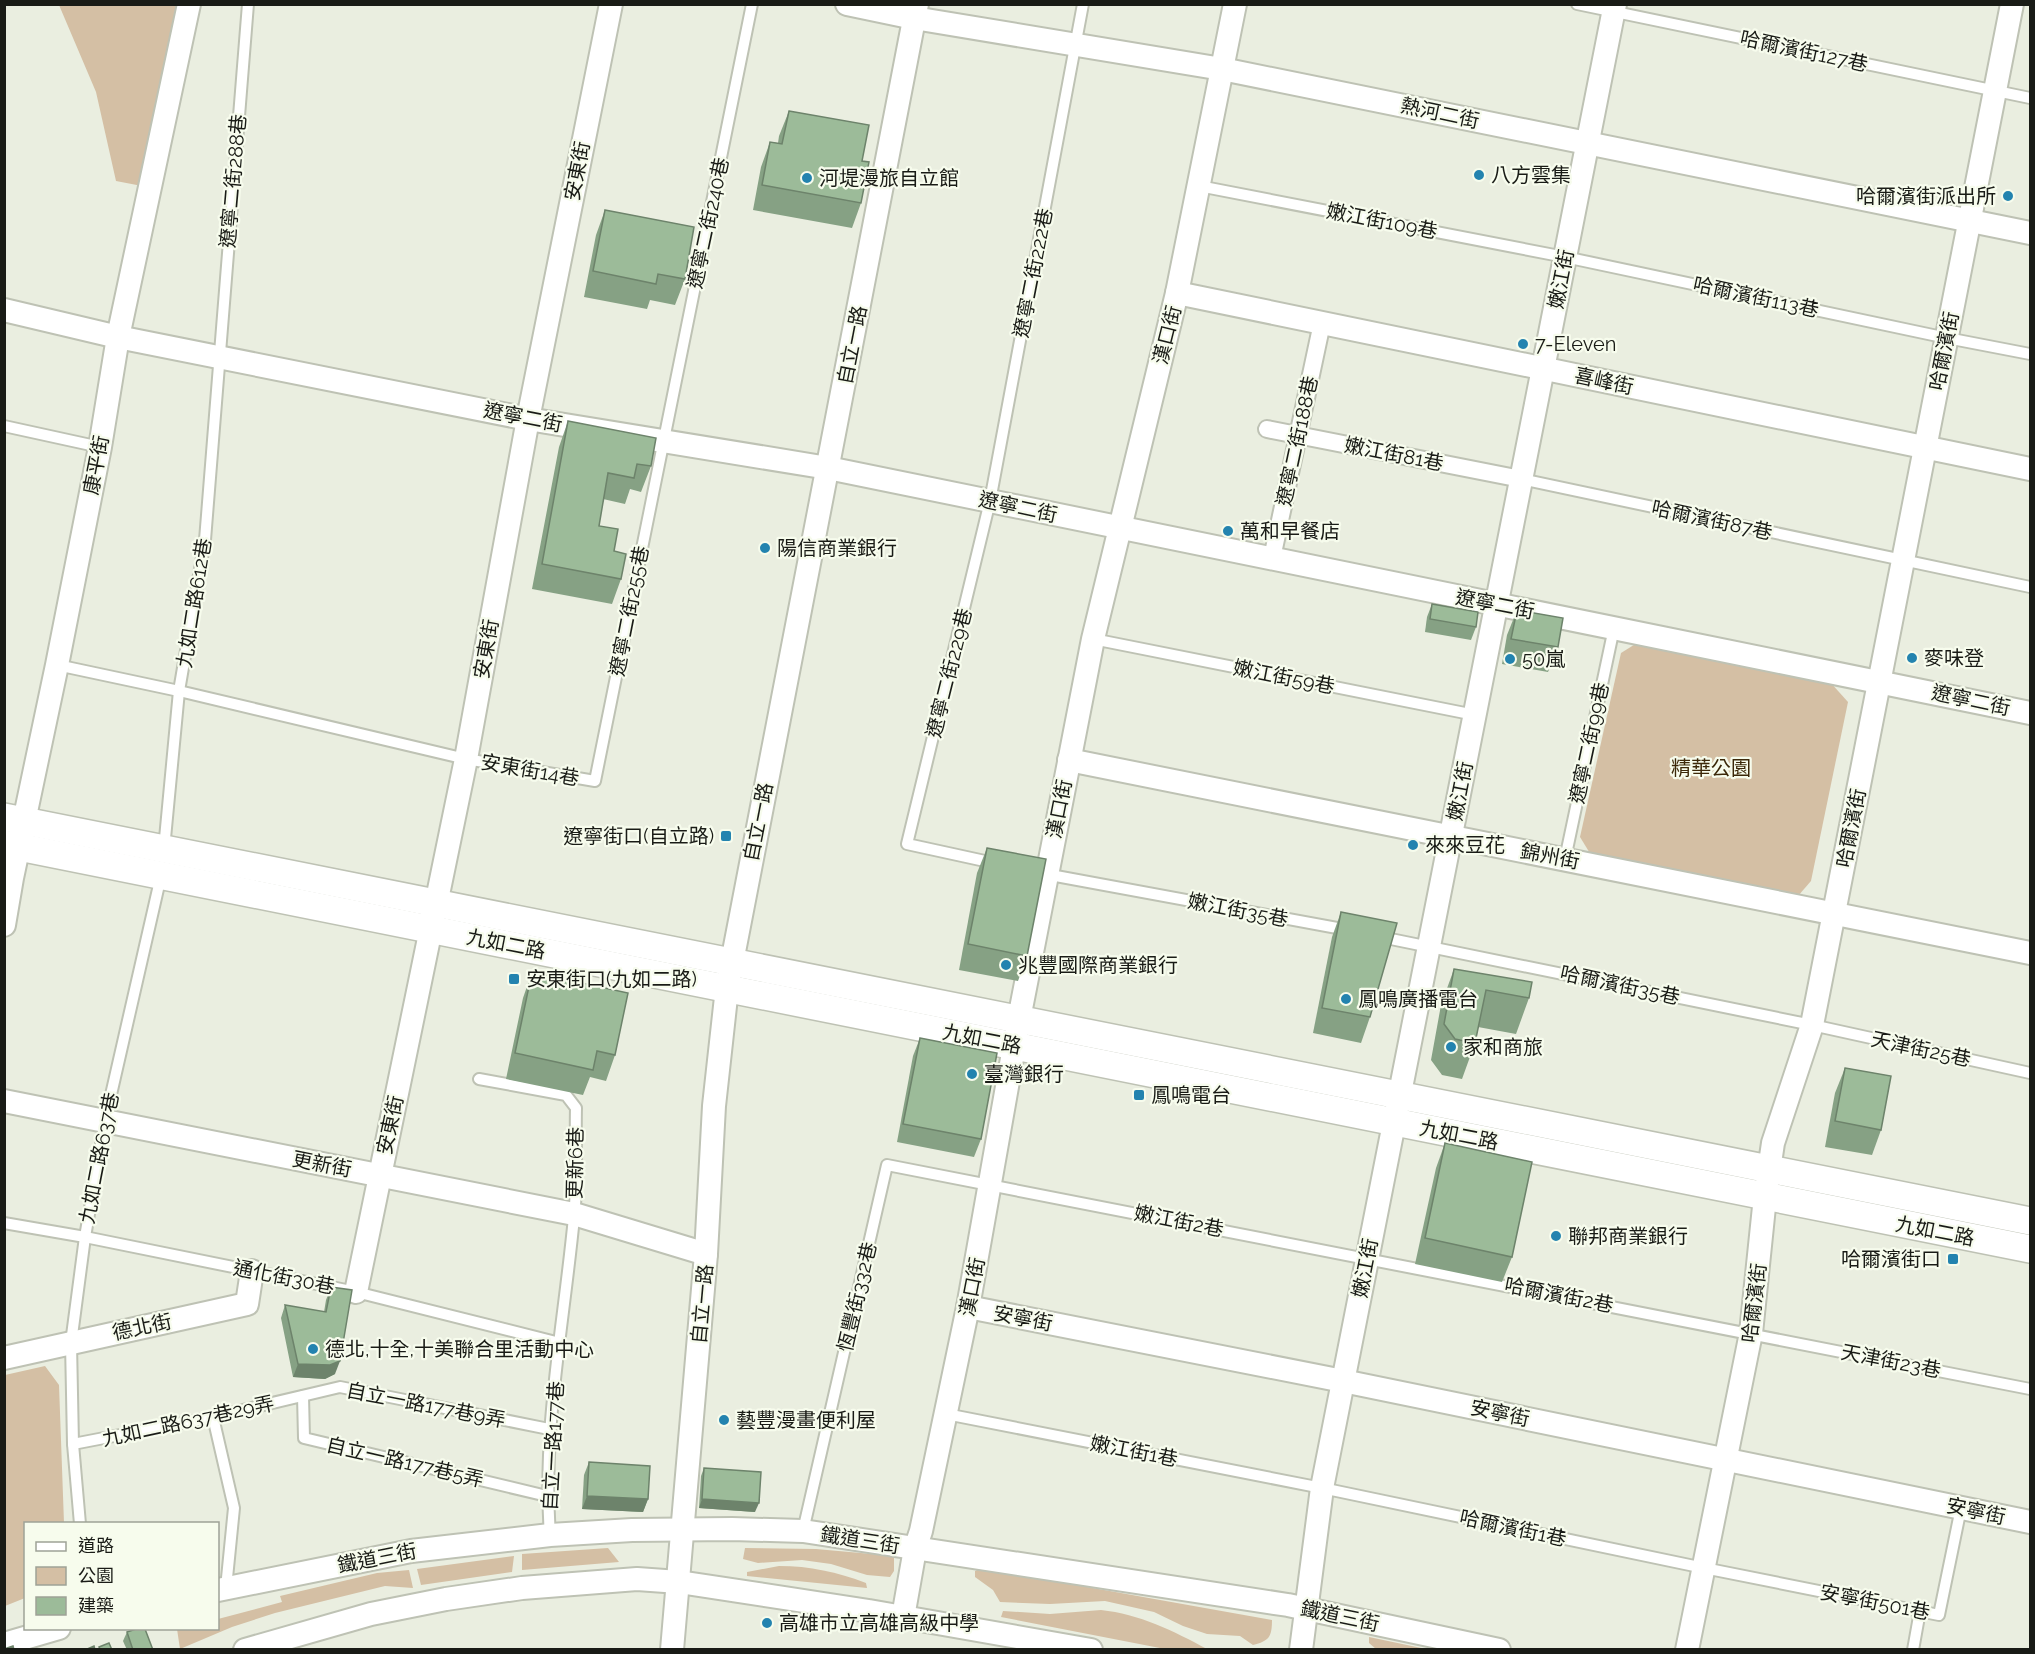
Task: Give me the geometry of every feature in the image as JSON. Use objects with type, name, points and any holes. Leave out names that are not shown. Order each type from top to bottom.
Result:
[{"type":"street","name":"康平街","points":[[4,925],[14,819],[57,664],[100,447],[118,337],[189,4]]},
{"type":"street","name":"安東街","points":[[356,1292],[466,759],[528,418],[610,4]]},
{"type":"street","name":"熱河二街","points":[[847,4],[915,11],[1076,45],[1222,69],[2031,233]]},
{"type":"street","name":"漢口街","points":[[903,1617],[915,1549],[921,1531],[968,1307],[1014,1045],[1041,873],[1069,760],[1093,639],[1178,293],[1235,4]]},
{"type":"street","name":"哈爾濱街","points":[[1688,1650],[1752,1333],[1768,1168],[1773,1143],[1812,1025],[2012,4]]},
{"type":"street","name":"嫩江街","points":[[1301,1650],[1322,1488],[1614,8]]},
{"type":"street","name":"自立一路","points":[[672,1650],[706,1254],[714,1106],[729,976],[915,11]]},
{"type":"street","name":"喜峰街","points":[[1178,293],[2031,469]]},
{"type":"street","name":"遼寧二街","points":[[4,310],[118,337],[528,418],[828,468],[2031,713]]},
{"type":"street","name":"遼寧二街188巷","points":[[1272,558],[1322,323]]},
{"type":"street","name":"嫩江街81巷","points":[[1267,429],[1521,479]]},
{"type":"street","name":"錦州街","points":[[1069,760],[2031,953]]},
{"type":"street","name":"九如二路","points":[[14,819],[437,903],[1014,1045],[2031,1249]]},
{"type":"street","name":"九如二路","points":[[11,846],[431,930],[1018,1019],[2031,1221]]},
{"type":"street","name":"更新街","points":[[4,1101],[574,1214],[706,1254]]},
{"type":"street","name":"德北街","points":[[4,1358],[247,1304],[252,1271]]},
{"type":"street","name":"安寧街","points":[[968,1307],[1343,1381],[2031,1522]]},
{"type":"street","name":"鐵道三街","points":[[222,1589],[411,1551],[550,1535],[632,1530],[732,1528],[803,1531],[1308,1608],[1499,1650]]},
{"type":"street","points":[[245,1650],[371,1614],[446,1599],[522,1588],[637,1579],[679,1582],[903,1617],[1091,1650]]},
{"type":"street","points":[[4,1644],[55,1630]]},
{"type":"lane","name":"遼寧二街288巷","points":[[218,357],[248,4]]},
{"type":"lane","name":"遼寧二街240巷","points":[[663,441],[752,4]]},
{"type":"lane","name":"遼寧二街222巷","points":[[990,501],[1083,4]]},
{"type":"lane","name":"哈爾濱街127巷","points":[[1577,4],[1614,8],[2031,98]]},
{"type":"lane","name":"嫩江街109巷","points":[[1199,186],[1565,257]]},
{"type":"lane","name":"哈爾濱街113巷","points":[[1565,257],[2031,354]]},
{"type":"lane","name":"九如二路612巷","points":[[164,849],[179,691],[205,540],[218,357]]},
{"type":"lane","points":[[4,426],[100,447]]},
{"type":"lane","name":"遼寧二街255巷","points":[[595,781],[663,441]]},
{"type":"lane","name":"哈爾濱街87巷","points":[[1521,479],[1903,561],[2031,586]]},
{"type":"lane","name":"遼寧二街229巷","points":[[990,501],[907,844],[1000,864]]},
{"type":"lane","name":"遼寧二街99巷","points":[[1565,859],[1614,628]]},
{"type":"lane","name":"嫩江街59巷","points":[[1093,639],[1474,715]]},
{"type":"lane","name":"安東街14巷","points":[[57,664],[466,759],[595,781]]},
{"type":"lane","name":"嫩江街35巷","points":[[1041,873],[1429,946]]},
{"type":"lane","name":"九如二路637巷","points":[[80,1522],[73,1444],[71,1343],[85,1236],[105,1121],[161,875]]},
{"type":"lane","name":"哈爾濱街35巷","points":[[1429,946],[1812,1025]]},
{"type":"lane","name":"天津街25巷","points":[[1812,1025],[2031,1073]]},
{"type":"lane","name":"更新6巷","points":[[479,1079],[566,1095],[576,1108],[574,1214]]},
{"type":"lane","name":"恆豐街332巷","points":[[803,1531],[887,1165],[990,1185]]},
{"type":"lane","name":"嫩江街2巷","points":[[990,1185],[1367,1258]]},
{"type":"lane","name":"自立一路177巷","points":[[550,1535],[547,1496],[549,1429],[574,1214]]},
{"type":"lane","name":"通化街30巷","points":[[4,1223],[85,1236],[356,1292],[560,1343]]},
{"type":"lane","name":"哈爾濱街2巷","points":[[1367,1258],[1752,1333]]},
{"type":"lane","name":"天津街23巷","points":[[1752,1333],[2031,1389]]},
{"type":"lane","name":"自立一路177巷9弄","points":[[303,1396],[340,1387],[549,1429]]},
{"type":"lane","name":"九如二路637巷29弄","points":[[73,1444],[213,1417],[303,1396]]},
{"type":"lane","name":"自立一路177巷5弄","points":[[303,1396],[304,1438],[547,1496]]},
{"type":"lane","name":"嫩江街1巷","points":[[946,1414],[1322,1488]]},
{"type":"lane","points":[[213,1417],[234,1508],[222,1589]]},
{"type":"lane","name":"哈爾濱街1巷","points":[[1322,1488],[1704,1568]]},
{"type":"lane","name":"安寧街501巷","points":[[1704,1568],[1939,1615],[1961,1508]]},
{"type":"lane","points":[[1913,1650],[1920,1611]]},
{"type":"green space","points":[[59,5],[182,5],[142,186],[116,181],[96,92]]},
{"type":"green space","name":"精華公園","points":[[1637,643],[1830,682],[1848,702],[1811,881],[1798,896],[1591,855],[1580,837],[1621,653]]},
{"type":"green space","points":[[45,1366],[59,1385],[64,1522],[24,1522],[24,1598],[5,1606],[5,1375]]},
{"type":"green space","points":[[608,1548],[619,1562],[522,1570],[522,1554]]},
{"type":"green space","points":[[745,1548],[816,1549],[894,1556],[894,1571],[890,1577],[867,1575],[831,1564],[802,1560],[758,1563],[743,1559]]},
{"type":"green space","points":[[514,1556],[512,1572],[421,1585],[417,1569]]},
{"type":"green space","points":[[779,1566],[813,1568],[834,1573],[866,1583],[867,1588],[747,1576],[747,1572]]},
{"type":"green space","points":[[981,1568],[1272,1620],[1271,1631],[1266,1640],[1253,1645],[1240,1636],[1207,1634],[1183,1626],[1154,1612],[1105,1601],[1050,1604],[1000,1602],[993,1590],[975,1577],[975,1571]]},
{"type":"green space","points":[[409,1570],[413,1588],[385,1586],[275,1613],[232,1627],[180,1649],[177,1630],[219,1630],[219,1619],[282,1602],[280,1596],[377,1573]]},
{"type":"green space","points":[[1101,1610],[1129,1615],[1156,1624],[1207,1649],[1165,1649],[1001,1617],[1003,1611],[1050,1614]]},
{"type":"green space","points":[[1369,1637],[1426,1649],[1376,1649],[1369,1643]]},
{"type":"building","name":"河堤漫旅自立館","points":[[789,111],[869,125],[862,161],[869,162],[861,203],[762,185],[770,142],[782,144]]},
{"type":"building","points":[[605,210],[694,227],[685,279],[658,274],[656,284],[593,271]]},
{"type":"building","points":[[568,421],[656,438],[651,466],[637,464],[634,478],[608,473],[599,526],[618,529],[614,551],[626,554],[621,579],[542,564]]},
{"type":"building","points":[[1432,604],[1478,612],[1476,627],[1430,619]]},
{"type":"building","points":[[1517,610],[1563,618],[1558,647],[1511,639]]},
{"type":"building","points":[[987,848],[1046,859],[1027,956],[968,944]]},
{"type":"building","name":"鳳鳴廣播電台","points":[[1341,912],[1397,923],[1370,1017],[1322,1008]]},
{"type":"building","points":[[1454,969],[1532,982],[1529,998],[1486,990],[1475,1043],[1455,1039],[1444,1024]]},
{"type":"building","points":[[532,972],[628,993],[615,1055],[597,1051],[593,1070],[515,1053]]},
{"type":"building","points":[[920,1038],[997,1053],[981,1139],[903,1124]]},
{"type":"building","points":[[1845,1068],[1891,1076],[1881,1130],[1835,1121]]},
{"type":"building","points":[[1445,1143],[1532,1162],[1512,1257],[1425,1238]]},
{"type":"building","name":"德北,十全,十美聯合里活動中心","points":[[331,1287],[352,1290],[340,1361],[330,1365],[298,1364],[285,1305],[326,1312]]},
{"type":"building","points":[[589,1462],[650,1466],[648,1499],[587,1496]]},
{"type":"building","points":[[704,1468],[761,1472],[759,1503],[702,1499]]},
{"type":"building","points":[[145,1630],[153,1650],[133,1650],[127,1632]]},
{"type":"building","points":[[109,1643],[112,1650],[100,1650],[99,1647]]},
{"type":"building","points":[[13,1646],[14,1650],[4,1650],[4,1649]]},
{"type":"place","name":"八方雲集","points":[[1479,175]]},
{"type":"place","name":"河堤漫旅自立館","points":[[807,178]]},
{"type":"place","name":"哈爾濱街派出所","points":[[2008,196]]},
{"type":"place","name":"7-Eleven","points":[[1523,344]]},
{"type":"place","name":"萬和早餐店","points":[[1228,531]]},
{"type":"place","name":"陽信商業銀行","points":[[765,548]]},
{"type":"place","name":"麥味登","points":[[1912,658]]},
{"type":"place","name":"50嵐","points":[[1510,659]]},
{"type":"place","name":"遼寧街口(自立路)","points":[[726,836]]},
{"type":"place","name":"來來豆花","points":[[1413,845]]},
{"type":"place","name":"兆豐國際商業銀行","points":[[1006,965]]},
{"type":"place","name":"安東街口(九如二路)","points":[[514,979]]},
{"type":"place","name":"鳳鳴廣播電台","points":[[1346,999]]},
{"type":"place","name":"家和商旅","points":[[1451,1047]]},
{"type":"place","name":"臺灣銀行","points":[[972,1074]]},
{"type":"place","name":"鳳鳴電台","points":[[1139,1095]]},
{"type":"place","name":"聯邦商業銀行","points":[[1556,1236]]},
{"type":"place","name":"哈爾濱街口","points":[[1953,1259]]},
{"type":"place","name":"德北,十全,十美聯合里活動中心","points":[[313,1349]]},
{"type":"place","name":"藝豐漫畫便利屋","points":[[724,1420]]},
{"type":"place","name":"高雄市立高雄高級中學","points":[[767,1623]]}]
